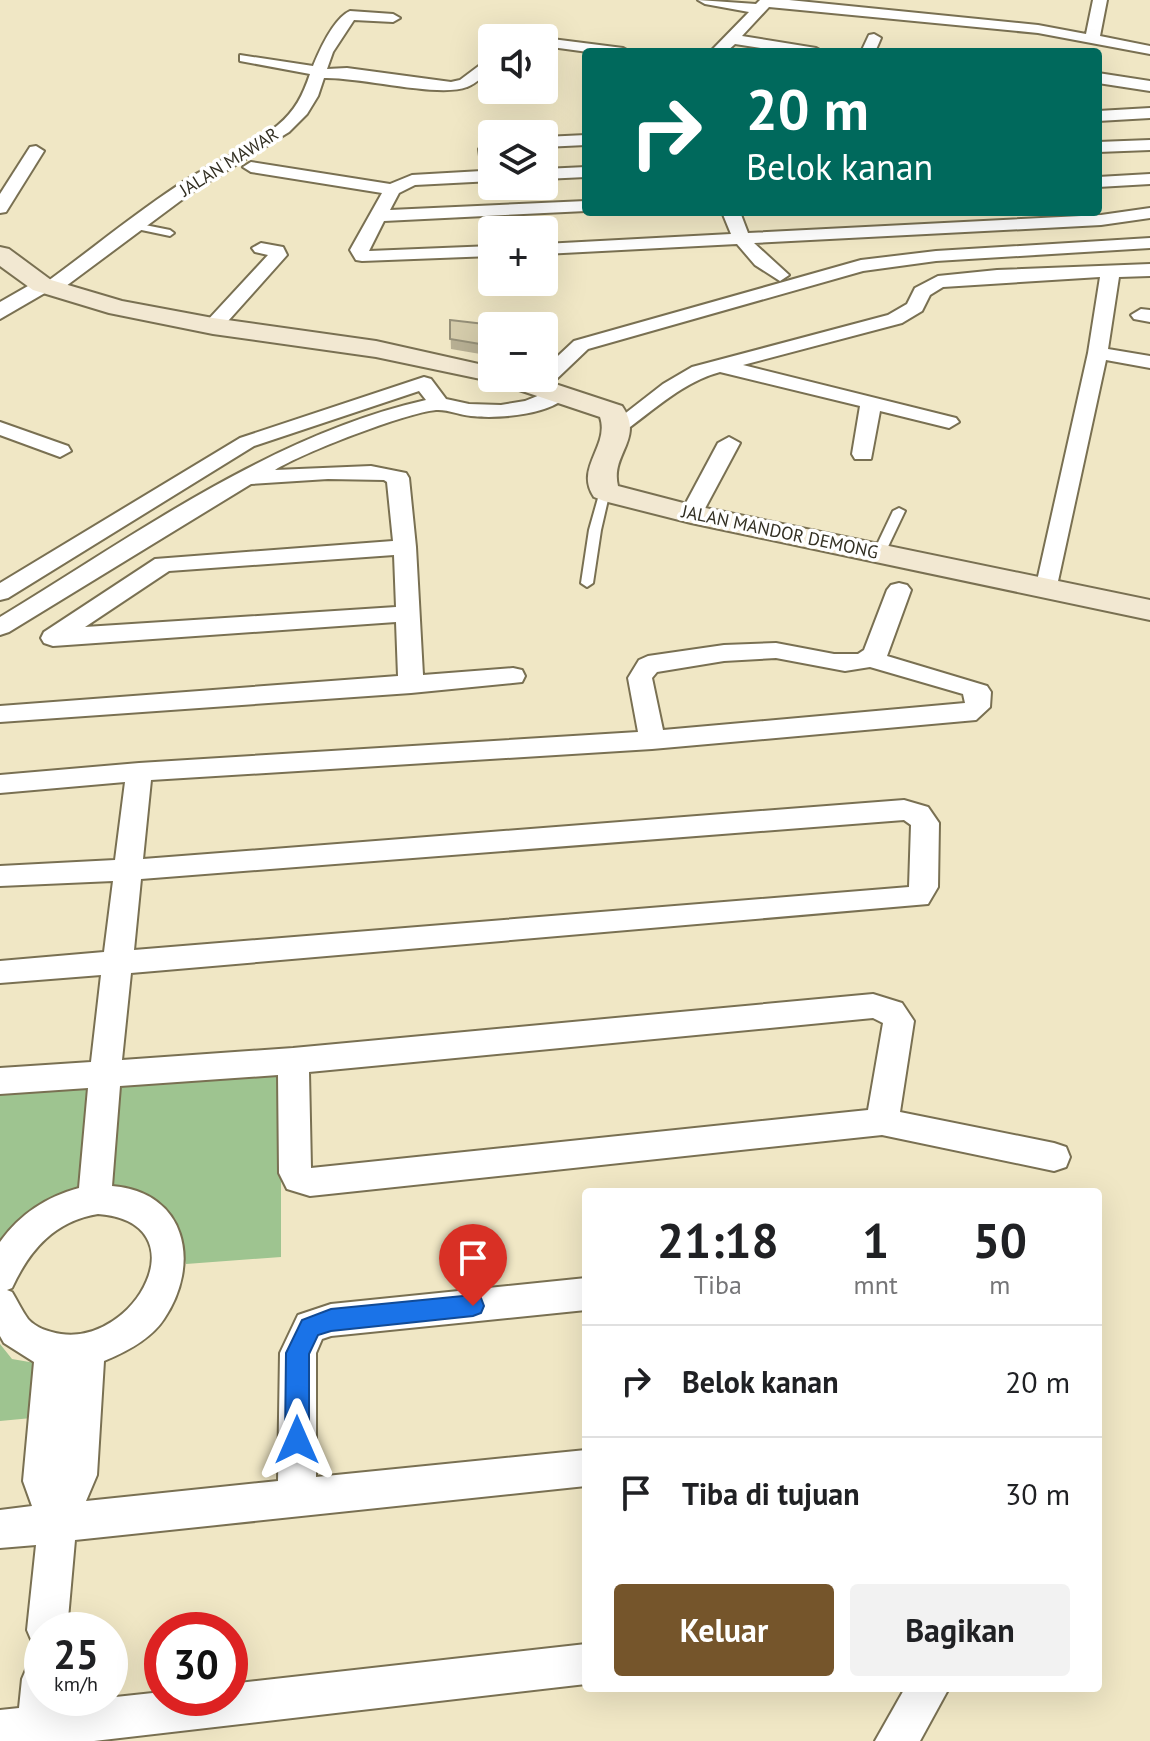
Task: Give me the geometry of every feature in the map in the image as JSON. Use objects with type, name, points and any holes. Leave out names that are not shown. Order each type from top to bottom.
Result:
[{"type":"main road","points":[[3,260],[47,287],[118,308],[213,326],[376,349],[425,372],[478,377]]},
{"type":"main road","points":[[554,392],[606,408],[619,426],[600,468],[605,491]]},
{"type":"main road","name":"JALAN MANDOR DEMONG","points":[[605,491],[691,514],[1150,610]]},
{"type":"street","points":[[705,0],[822,7],[882,6],[1092,38],[1150,50]]},
{"type":"street","points":[[1092,38],[1100,0]]},
{"type":"street","points":[[722,48],[764,4]]},
{"type":"street","points":[[812,27],[822,7]]},
{"type":"street","name":"JALAN MAWAR","points":[[0,312],[47,287],[188,186],[275,136],[313,95],[326,52],[350,15],[393,18]]},
{"type":"street","points":[[733,39],[790,48]]},
{"type":"street","points":[[1043,42],[1083,48]]},
{"type":"street","points":[[558,44],[591,48]]},
{"type":"street","points":[[1102,51],[1150,58]]},
{"type":"street","points":[[245,58],[318,72],[451,87],[465,83],[478,72]]},
{"type":"street","points":[[1102,79],[1150,86]]},
{"type":"street","points":[[1102,112],[1150,105]]},
{"type":"street","points":[[1102,113],[1150,113]]},
{"type":"street","points":[[558,141],[582,140]]},
{"type":"street","points":[[1102,147],[1150,145]]},
{"type":"street","points":[[0,208],[36,151]]},
{"type":"street","points":[[251,167],[392,190]]},
{"type":"street","points":[[558,173],[582,172]]},
{"type":"street","points":[[478,177],[412,180],[392,190],[359,250],[362,256],[478,252]]},
{"type":"street","points":[[1102,182],[1150,179]]},
{"type":"street","points":[[378,216],[582,206]]},
{"type":"street","points":[[558,248],[1101,220],[1150,213]]},
{"type":"street","points":[[733,216],[752,255],[780,275]]},
{"type":"street","points":[[558,359],[581,345],[861,266],[1150,231]]},
{"type":"street","points":[[741,238],[774,247],[794,261]]},
{"type":"street","points":[[563,336],[780,275],[794,261],[886,249],[1150,243]]},
{"type":"street","points":[[213,326],[278,255],[277,251],[261,248]]},
{"type":"street","points":[[619,426],[670,388],[718,365],[895,319],[915,307],[922,292],[938,282],[1149,270]]},
{"type":"street","points":[[1047,590],[1098,353],[1110,272]]},
{"type":"street","points":[[1098,353],[1150,362]]},
{"type":"street","points":[[718,365],[949,422]]},
{"type":"street","points":[[0,593],[247,442],[385,394],[425,372],[439,403]]},
{"type":"street","points":[[0,627],[241,478],[277,459],[404,411],[439,403],[477,410],[506,410],[546,401],[535,392]]},
{"type":"street","points":[[385,394],[404,411]]},
{"type":"street","points":[[863,454],[871,403]]},
{"type":"street","points":[[0,428],[60,451]]},
{"type":"street","points":[[691,514],[729,443]]},
{"type":"street","points":[[241,478],[335,473],[393,474],[398,478],[405,547],[411,685]]},
{"type":"street","points":[[405,547],[163,564],[53,638],[409,614]]},
{"type":"street","points":[[870,659],[875,655],[899,590]]},
{"type":"street","points":[[0,784],[139,772],[652,740],[967,714],[977,707],[978,692],[870,659],[841,662],[774,650],[657,662],[648,666],[640,678],[652,740]]},
{"type":"street","points":[[0,714],[513,676]]},
{"type":"street","points":[[94,1201],[105,1073],[139,772]]},
{"type":"street","points":[[0,876],[129,870],[904,810],[918,814],[925,823],[924,887],[918,897],[0,972]]},
{"type":"street","points":[[0,1081],[293,1061],[873,1006],[891,1011],[899,1021],[882,1122]]},
{"type":"street","points":[[293,1061],[295,1173],[299,1179],[310,1182],[882,1122],[1054,1157]]},
{"type":"street","points":[[0,1277],[11,1250],[33,1225],[72,1204],[94,1201],[119,1202],[150,1217],[158,1224],[168,1243],[171,1265],[165,1289],[151,1311],[131,1330],[70,1351],[16,1333],[0,1303]]},
{"type":"street","points":[[297,1497],[298,1353],[310,1327],[331,1320],[582,1294]]},
{"type":"street","points":[[49,1612],[57,1523],[42,1481],[70,1351]]},
{"type":"street","points":[[0,1529],[582,1468]]},
{"type":"street","points":[[24,1733],[582,1664]]},
{"type":"street","points":[[896,1741],[926,1692]]},
{"type":"lane","points":[[135,226],[170,233]]},
{"type":"lane","points":[[587,583],[592,542],[605,491]]},
{"type":"lane","points":[[879,553],[899,511]]},
{"type":"green space","points":[[281,1071],[281,1257],[186,1264],[178,1234],[106,1192],[115,1085]]},
{"type":"green space","points":[[96,1086],[84,1193],[0,1256],[0,1094]]},
{"type":"green space","points":[[0,1344],[12,1359],[41,1364],[53,1416],[0,1421]]},
{"type":"building","points":[[450,320],[478,323],[478,344],[450,339]]},
{"type":"route","points":[[297,1440],[298,1353],[310,1327],[331,1320],[473,1306]]}]
